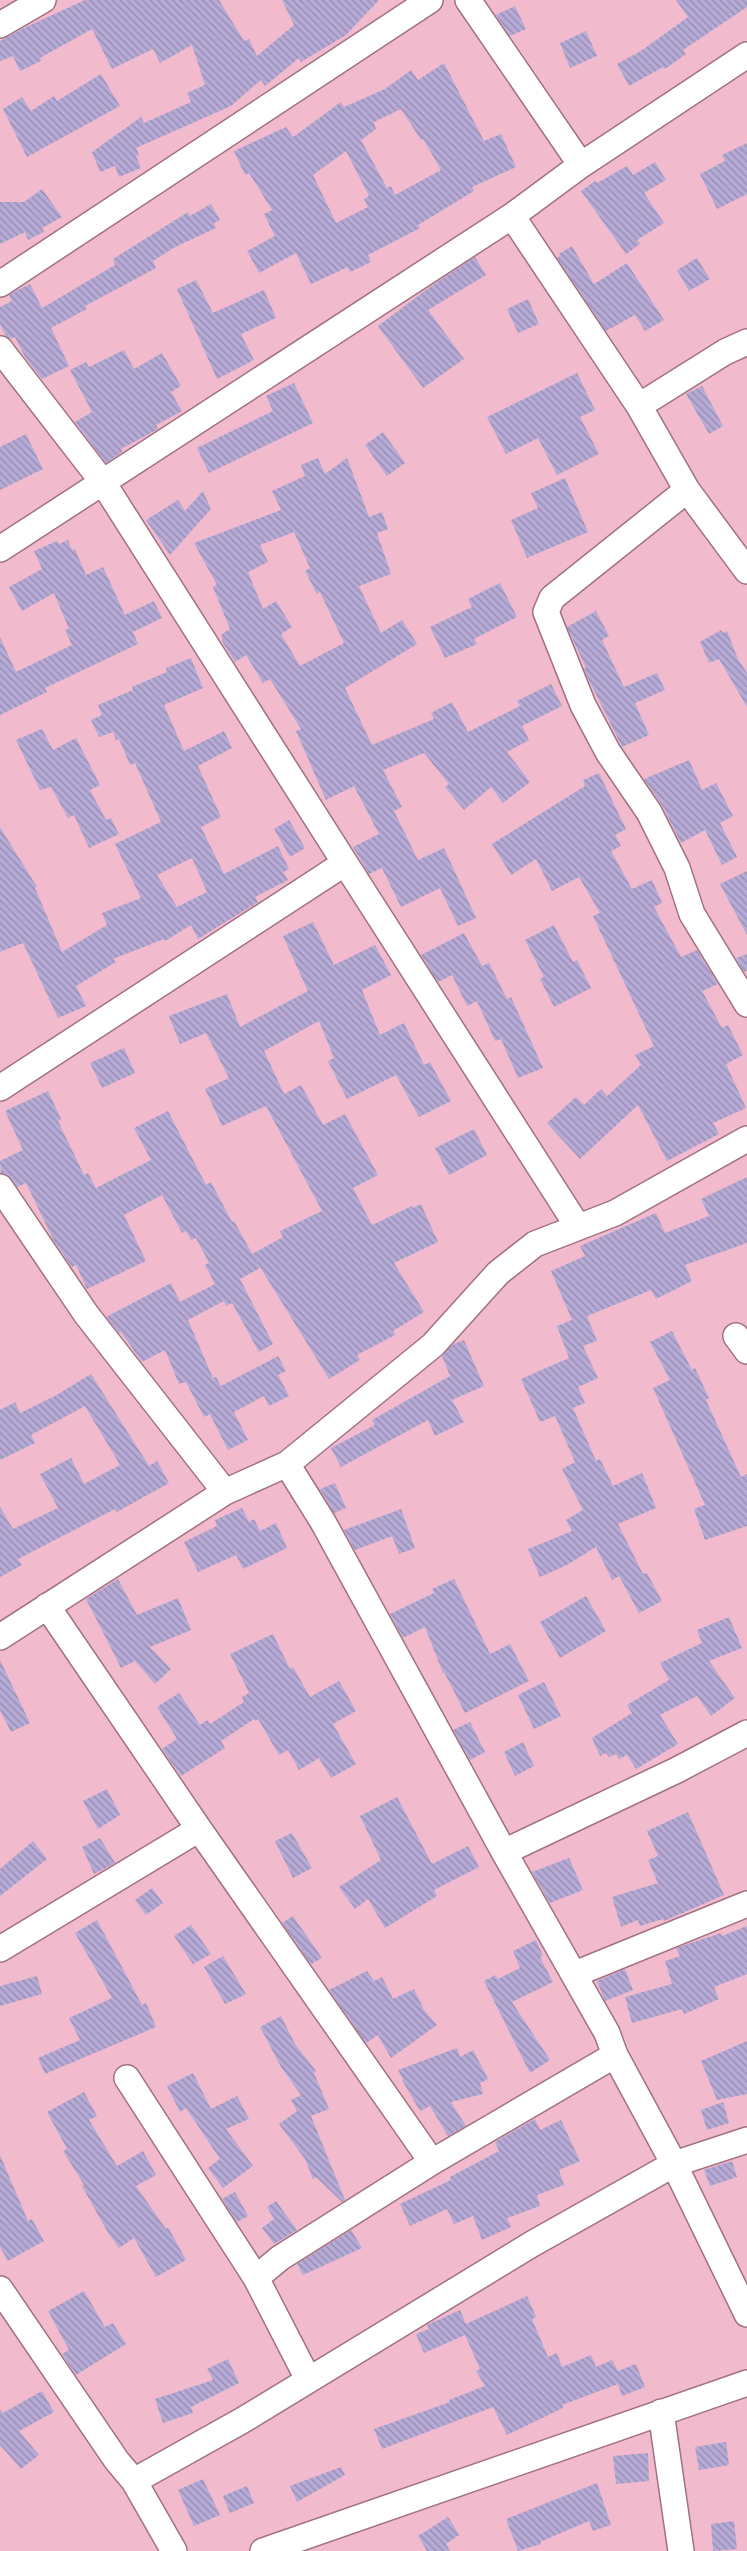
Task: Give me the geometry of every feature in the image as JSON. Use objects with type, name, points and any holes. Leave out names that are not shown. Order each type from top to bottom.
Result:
[{"type":"street","points":[[0,25],[43,0]]},
{"type":"street","points":[[0,284],[430,0]]},
{"type":"street","points":[[468,0],[581,165]]},
{"type":"street","points":[[0,549],[512,216],[581,165],[747,55]]},
{"type":"street","points":[[512,216],[639,406],[687,490],[747,571]]},
{"type":"street","points":[[639,406],[725,352],[747,342]]},
{"type":"street","points":[[0,349],[102,481],[578,1227]]},
{"type":"street","points":[[687,490],[552,598],[546,612],[583,705],[608,752],[649,812],[677,868],[692,914],[747,1004]]},
{"type":"street","points":[[0,1088],[345,863]]},
{"type":"street","points":[[0,1637],[225,1492],[287,1464],[433,1345],[498,1273],[535,1244],[615,1213],[747,1139]]},
{"type":"street","points":[[0,1187],[86,1314],[225,1492]]},
{"type":"street","points":[[287,1464],[323,1522],[504,1852],[607,2033],[616,2054],[674,2164],[747,2314]]},
{"type":"street","points":[[47,1606],[432,2162]]},
{"type":"street","points":[[504,1852],[677,1770],[747,1733]]},
{"type":"street","points":[[0,1949],[199,1828]]},
{"type":"street","points":[[574,1974],[747,1904]]},
{"type":"street","points":[[256,2278],[280,2258],[432,2162],[616,2054]]},
{"type":"street","points":[[127,2078],[256,2278],[308,2379]]},
{"type":"street","points":[[134,2481],[243,2420],[532,2244],[674,2164],[747,2140]]},
{"type":"street","points":[[0,2289],[117,2461],[134,2481],[174,2551]]},
{"type":"street","points":[[263,2551],[661,2412],[747,2384]]},
{"type":"street","points":[[661,2412],[681,2551]]},
{"type":"building","points":[[85,0],[219,0],[244,41],[249,39],[257,56],[294,25],[282,0],[379,0],[346,35],[301,62],[299,58],[265,86],[261,80],[231,106],[136,148],[139,155],[136,156],[141,168],[119,177],[115,166],[100,172],[92,152],[141,117],[144,123],[191,102],[187,93],[205,85],[192,45],[160,63],[153,49],[112,69],[92,29],[40,58],[41,61],[20,71],[13,56],[0,61],[0,41]]},
{"type":"building","points":[[676,0],[747,0],[747,7],[683,50],[686,54],[665,69],[663,67],[629,86],[617,64],[641,51],[688,17]]},
{"type":"building","points":[[515,6],[526,29],[510,36],[496,15]]},
{"type":"building","points":[[586,31],[597,56],[570,68],[560,43]]},
{"type":"building","points":[[444,63],[484,141],[501,134],[516,167],[472,187],[474,191],[418,225],[420,228],[368,255],[371,262],[350,272],[348,267],[311,284],[296,253],[259,273],[247,251],[275,236],[264,214],[272,210],[249,173],[245,175],[234,151],[286,127],[293,137],[341,102],[344,107],[385,89],[411,70],[418,80]],"holes":[[[401,109],[421,140],[423,139],[441,170],[395,195],[391,186],[387,188],[361,140],[376,129],[374,122]],[[346,151],[369,196],[364,199],[368,207],[336,223],[313,175]]]},
{"type":"building","points":[[101,74],[120,106],[27,157],[3,109],[22,97],[31,111],[54,96],[57,101]]},
{"type":"building","points":[[747,143],[747,194],[717,209],[700,174],[725,161],[722,155]]},
{"type":"building","points":[[655,162],[666,180],[644,193],[664,223],[637,240],[640,244],[626,254],[581,191],[595,181],[597,183],[627,166],[633,175]]},
{"type":"building","points":[[42,189],[62,217],[42,228],[44,232],[28,240],[25,232],[0,244],[0,202],[24,202]]},
{"type":"building","points":[[211,204],[220,220],[214,223],[216,228],[175,247],[153,261],[156,268],[85,306],[87,309],[51,328],[69,366],[42,379],[25,357],[15,337],[10,339],[6,336],[0,324],[0,307],[12,301],[9,295],[30,284],[42,308],[115,265],[113,259],[188,212],[190,216]]},
{"type":"building","points":[[572,246],[594,284],[627,263],[664,320],[645,331],[635,315],[606,331],[557,258],[560,256],[559,254]]},
{"type":"building","points":[[475,257],[486,275],[428,310],[464,359],[423,388],[378,326],[430,287]]},
{"type":"building","points":[[697,258],[710,279],[689,291],[677,270]]},
{"type":"building","points":[[196,280],[213,313],[264,290],[276,318],[241,334],[254,360],[217,379],[177,289]]},
{"type":"building","points":[[528,299],[539,324],[518,333],[507,309]]},
{"type":"building","points":[[124,350],[134,369],[162,353],[181,386],[171,392],[182,411],[156,425],[158,429],[121,449],[122,452],[106,463],[75,422],[92,412],[70,370],[86,362],[89,367]]},
{"type":"building","points":[[577,373],[595,410],[580,417],[599,454],[557,475],[538,438],[506,454],[487,417]]},
{"type":"building","points":[[294,383],[313,423],[209,473],[197,448],[273,411],[266,396]]},
{"type":"building","points":[[702,386],[723,426],[709,434],[686,394]]},
{"type":"building","points":[[383,432],[405,463],[387,476],[365,445]]},
{"type":"building","points":[[26,434],[43,469],[0,490],[0,447]]},
{"type":"building","points":[[318,458],[325,474],[347,458],[369,517],[382,512],[388,529],[377,533],[391,574],[359,586],[381,633],[402,620],[417,644],[345,688],[372,745],[434,719],[431,713],[452,702],[468,732],[520,706],[517,701],[551,684],[562,706],[522,726],[529,740],[507,752],[530,782],[503,803],[491,787],[464,810],[445,787],[449,784],[424,753],[383,770],[402,807],[394,811],[418,860],[444,848],[476,918],[458,926],[440,888],[401,907],[382,868],[369,874],[353,847],[379,834],[354,786],[326,800],[296,731],[301,729],[270,679],[263,683],[246,655],[235,662],[222,641],[222,634],[230,629],[213,587],[217,585],[194,543],[281,510],[272,491],[305,476],[301,465]],"holes":[[[294,532],[310,568],[305,571],[317,594],[320,592],[344,643],[300,666],[281,634],[292,627],[276,601],[263,609],[248,572],[268,562],[260,545]]]},
{"type":"building","points":[[565,478],[588,532],[527,558],[511,520],[538,508],[531,493]]},
{"type":"building","points":[[203,491],[211,509],[170,555],[146,520],[178,500],[185,511]]},
{"type":"building","points":[[68,540],[72,550],[75,549],[86,575],[103,567],[125,615],[154,601],[162,618],[133,632],[138,644],[45,688],[47,692],[0,715],[0,637],[16,672],[72,645],[65,630],[69,629],[54,593],[22,611],[9,587],[42,569],[34,551],[57,541],[59,544]]},
{"type":"building","points":[[500,583],[517,617],[474,639],[477,644],[445,658],[430,627],[472,607],[468,599]]},
{"type":"building","points":[[596,611],[609,636],[602,640],[624,687],[657,673],[665,690],[635,703],[649,735],[622,747],[588,678],[584,669],[586,668],[567,627]]},
{"type":"building","points":[[721,630],[723,633],[727,631],[738,659],[747,673],[747,707],[719,659],[709,663],[700,642]]},
{"type":"building","points":[[191,658],[203,688],[164,705],[184,751],[224,731],[232,748],[198,766],[221,817],[201,827],[224,874],[278,846],[289,869],[283,872],[288,880],[255,897],[258,902],[198,939],[191,925],[165,941],[164,939],[113,959],[116,962],[76,986],[86,1006],[58,1018],[23,943],[0,952],[0,827],[37,887],[35,888],[62,952],[107,925],[102,913],[141,898],[115,844],[161,822],[135,763],[130,765],[119,739],[116,740],[113,732],[99,737],[91,720],[102,715],[98,705],[133,690],[132,687],[167,672],[166,668]],"holes":[[[192,858],[207,892],[177,907],[157,875]]]},
{"type":"building","points":[[42,729],[53,750],[76,738],[100,785],[90,790],[106,820],[111,818],[119,834],[89,848],[74,815],[68,818],[51,787],[40,790],[16,740]]},
{"type":"building","points":[[689,760],[702,790],[716,783],[733,816],[720,823],[737,857],[722,865],[705,830],[681,843],[662,805],[644,779]]},
{"type":"building","points":[[599,773],[626,829],[615,835],[621,846],[611,851],[632,889],[652,880],[662,903],[654,907],[681,957],[697,950],[718,984],[702,991],[722,1028],[728,1025],[743,1055],[726,1064],[746,1108],[713,1123],[719,1134],[667,1161],[638,1105],[580,1159],[547,1123],[576,1097],[584,1105],[601,1089],[607,1096],[641,1065],[635,1055],[654,1046],[593,916],[600,913],[579,877],[552,891],[536,859],[511,875],[492,844],[585,786],[583,780]]},
{"type":"building","points":[[289,820],[305,848],[290,857],[274,829]]},
{"type":"building","points":[[747,871],[747,935],[720,884]]},
{"type":"building","points":[[313,922],[334,965],[375,945],[391,975],[362,990],[380,1035],[404,1023],[424,1065],[430,1062],[451,1101],[419,1117],[396,1075],[347,1099],[328,1061],[334,1058],[319,1021],[264,1051],[284,1094],[301,1085],[323,1125],[345,1114],[378,1175],[353,1188],[372,1225],[412,1206],[413,1208],[421,1204],[438,1242],[394,1263],[424,1312],[393,1331],[395,1335],[357,1355],[360,1360],[329,1379],[252,1254],[283,1237],[280,1231],[322,1211],[266,1106],[222,1126],[205,1089],[229,1078],[206,1033],[180,1044],[169,1016],[227,994],[240,1027],[308,991],[283,936]]},
{"type":"building","points":[[554,925],[573,962],[577,960],[591,988],[554,1007],[540,979],[544,977],[525,940]]},
{"type":"building","points":[[464,933],[482,966],[489,963],[507,999],[511,997],[543,1068],[518,1078],[501,1039],[495,1041],[477,1001],[467,1006],[452,975],[438,982],[421,955]]},
{"type":"building","points":[[747,954],[747,971],[744,972],[736,958]]},
{"type":"building","points":[[124,1048],[135,1073],[102,1088],[90,1063]]},
{"type":"building","points":[[48,1091],[61,1119],[58,1121],[84,1175],[88,1173],[96,1188],[151,1160],[134,1128],[168,1111],[206,1185],[211,1182],[232,1222],[234,1221],[260,1268],[240,1279],[273,1344],[259,1352],[232,1303],[226,1306],[224,1301],[188,1320],[213,1378],[216,1377],[221,1386],[278,1356],[286,1371],[278,1375],[289,1396],[269,1406],[264,1396],[234,1412],[248,1440],[228,1450],[210,1414],[204,1417],[186,1382],[179,1384],[165,1350],[142,1362],[121,1332],[119,1333],[106,1317],[171,1283],[180,1302],[215,1284],[205,1265],[209,1263],[196,1238],[191,1240],[186,1231],[182,1233],[162,1195],[124,1215],[146,1261],[87,1289],[76,1265],[72,1267],[54,1241],[26,1183],[17,1187],[7,1174],[1,1173],[0,1161],[23,1150],[5,1111]]},
{"type":"building","points":[[474,1129],[487,1155],[449,1175],[435,1148]]},
{"type":"building","points":[[747,1177],[747,1243],[685,1265],[692,1281],[656,1299],[651,1290],[587,1316],[597,1341],[583,1346],[598,1378],[578,1387],[585,1403],[573,1408],[596,1461],[600,1459],[613,1486],[642,1473],[656,1508],[618,1524],[643,1574],[647,1573],[662,1601],[639,1613],[619,1576],[612,1580],[596,1547],[567,1565],[540,1577],[528,1549],[572,1531],[566,1520],[583,1510],[562,1469],[575,1462],[555,1416],[540,1422],[521,1379],[569,1358],[557,1326],[572,1320],[551,1271],[585,1256],[580,1246],[656,1213],[665,1233],[709,1216],[701,1199]]},
{"type":"building","points":[[672,1331],[692,1370],[695,1368],[709,1398],[706,1400],[741,1477],[747,1474],[747,1526],[705,1540],[694,1509],[705,1505],[653,1388],[670,1380],[650,1342]]},
{"type":"building","points":[[464,1340],[484,1386],[452,1400],[464,1422],[435,1436],[428,1420],[341,1467],[331,1448],[375,1425],[372,1420],[450,1376],[442,1356],[452,1345]]},
{"type":"building","points":[[91,1374],[149,1466],[157,1461],[169,1483],[117,1512],[115,1509],[18,1559],[22,1565],[0,1577],[0,1507],[13,1529],[58,1508],[40,1474],[71,1458],[84,1484],[120,1465],[85,1406],[31,1435],[35,1443],[0,1460],[0,1410],[15,1402],[20,1413],[55,1396]]},
{"type":"building","points":[[335,1483],[346,1508],[334,1513],[320,1489]]},
{"type":"building","points":[[242,1508],[249,1522],[254,1519],[260,1531],[276,1523],[287,1548],[243,1569],[236,1555],[198,1572],[184,1542],[217,1526],[215,1520]]},
{"type":"building","points":[[401,1509],[415,1548],[399,1554],[392,1536],[355,1550],[344,1530]]},
{"type":"building","points":[[118,1579],[137,1615],[178,1598],[191,1630],[150,1647],[171,1669],[155,1684],[135,1661],[121,1668],[86,1599]]},
{"type":"building","points":[[454,1579],[490,1654],[510,1644],[529,1681],[465,1713],[443,1673],[425,1627],[403,1638],[390,1614],[434,1593],[432,1589]]},
{"type":"building","points":[[586,1596],[606,1631],[560,1658],[540,1622]]},
{"type":"building","points":[[729,1617],[742,1648],[709,1661],[735,1698],[711,1716],[697,1696],[660,1715],[678,1744],[636,1769],[627,1755],[619,1759],[616,1754],[609,1757],[606,1753],[600,1756],[592,1738],[632,1713],[627,1705],[669,1680],[660,1663],[702,1643],[697,1630]]},
{"type":"building","points":[[273,1634],[290,1669],[293,1667],[310,1697],[339,1681],[356,1711],[333,1724],[356,1764],[331,1778],[319,1758],[299,1770],[288,1750],[279,1755],[258,1719],[255,1721],[254,1719],[221,1741],[225,1748],[181,1776],[162,1749],[177,1739],[157,1707],[179,1693],[200,1725],[207,1720],[210,1724],[244,1702],[242,1697],[249,1693],[230,1654]]},
{"type":"building","points":[[0,1660],[30,1723],[11,1732],[0,1710]]},
{"type":"building","points":[[544,1682],[561,1716],[534,1729],[518,1695]]},
{"type":"building","points":[[470,1722],[485,1752],[470,1760],[453,1730]]},
{"type":"building","points":[[523,1742],[534,1766],[515,1776],[504,1752]]},
{"type":"building","points":[[107,1789],[120,1815],[98,1829],[83,1801]]},
{"type":"building","points":[[397,1797],[432,1864],[468,1846],[479,1867],[434,1890],[437,1896],[385,1928],[368,1899],[355,1909],[339,1887],[381,1860],[360,1816]]},
{"type":"building","points":[[688,1812],[724,1895],[664,1921],[663,1919],[640,1926],[638,1920],[621,1927],[612,1897],[658,1883],[648,1860],[658,1856],[647,1831]]},
{"type":"building","points":[[292,1833],[312,1868],[293,1878],[275,1841]]},
{"type":"building","points":[[100,1838],[115,1863],[94,1874],[82,1847]]},
{"type":"building","points":[[33,1841],[47,1859],[0,1896],[0,1869]]},
{"type":"building","points":[[569,1858],[583,1890],[550,1903],[532,1872]]},
{"type":"building","points":[[152,1888],[163,1903],[146,1915],[135,1900]]},
{"type":"building","points":[[293,1916],[322,1958],[311,1964],[282,1923]]},
{"type":"building","points":[[97,1920],[142,2005],[146,2003],[156,2027],[45,2074],[38,2058],[80,2040],[69,2018],[112,1998],[75,1933]]},
{"type":"building","points":[[191,1925],[211,1954],[193,1964],[174,1936]]},
{"type":"building","points":[[747,1926],[747,1974],[714,1987],[719,1999],[684,2014],[682,2009],[632,2023],[625,1997],[672,1984],[665,1961],[680,1956],[676,1948],[721,1933],[722,1936]]},
{"type":"building","points":[[536,1940],[543,1956],[540,1957],[553,1982],[512,2002],[550,2060],[530,2073],[484,1981],[495,1975],[498,1979],[520,1968],[513,1951]]},
{"type":"building","points":[[223,1956],[246,1994],[225,2004],[204,1967]]},
{"type":"building","points":[[625,1969],[633,1990],[605,2001],[597,1981]]},
{"type":"building","points":[[367,1971],[374,1981],[382,1977],[393,1999],[414,1989],[424,2010],[437,2025],[391,2058],[378,2035],[366,2043],[329,1990]]},
{"type":"building","points":[[37,1976],[42,1994],[0,2006],[0,1986]]},
{"type":"building","points":[[281,2016],[295,2044],[316,2071],[314,2073],[329,2109],[311,2116],[345,2200],[342,2202],[316,2177],[313,2179],[305,2159],[279,2124],[297,2111],[291,2100],[301,2095],[281,2067],[260,2027]]},
{"type":"building","points":[[747,2041],[747,2094],[717,2100],[701,2061]]},
{"type":"building","points":[[457,2048],[460,2057],[473,2050],[488,2079],[480,2083],[483,2094],[451,2102],[466,2126],[448,2136],[430,2106],[420,2111],[398,2070]]},
{"type":"building","points":[[193,2073],[211,2109],[237,2096],[249,2119],[226,2129],[253,2166],[223,2188],[208,2168],[220,2159],[186,2108],[180,2112],[167,2086]]},
{"type":"building","points":[[84,2092],[97,2116],[89,2120],[117,2166],[143,2151],[156,2175],[136,2186],[166,2229],[168,2227],[186,2260],[156,2277],[134,2238],[119,2248],[107,2231],[82,2186],[84,2185],[63,2151],[67,2149],[47,2112]]},
{"type":"building","points":[[723,2102],[729,2123],[707,2130],[701,2110]]},
{"type":"building","points":[[535,2119],[540,2130],[561,2120],[580,2161],[559,2170],[564,2185],[537,2195],[540,2206],[507,2218],[511,2227],[482,2240],[473,2216],[454,2224],[447,2209],[410,2226],[400,2204],[451,2180],[450,2177],[499,2151],[495,2142]]},
{"type":"building","points":[[0,2155],[28,2221],[32,2219],[44,2241],[8,2261],[0,2247]]},
{"type":"building","points":[[732,2161],[737,2177],[710,2186],[704,2170]]},
{"type":"building","points":[[235,2192],[248,2216],[237,2222],[222,2199]]},
{"type":"building","points":[[276,2201],[297,2230],[274,2244],[262,2228],[274,2219],[267,2207]]},
{"type":"building","points":[[351,2230],[362,2248],[303,2275],[297,2264]]},
{"type":"building","points":[[84,2291],[105,2327],[113,2323],[126,2344],[76,2375],[62,2354],[69,2350],[48,2311]]},
{"type":"building","points":[[527,2296],[536,2317],[532,2319],[548,2357],[557,2353],[562,2367],[591,2355],[596,2367],[612,2360],[618,2371],[636,2364],[645,2387],[622,2396],[618,2384],[562,2405],[563,2408],[507,2435],[493,2407],[382,2449],[374,2429],[450,2402],[449,2400],[485,2386],[476,2371],[480,2369],[465,2335],[424,2353],[416,2334],[429,2329],[427,2325],[460,2310],[466,2324]]},
{"type":"building","points":[[228,2359],[239,2383],[191,2407],[193,2413],[163,2423],[155,2399],[213,2380],[207,2369]]},
{"type":"building","points":[[42,2391],[54,2412],[19,2431],[39,2455],[21,2469],[0,2445],[0,2409],[3,2413]]},
{"type":"building","points":[[726,2442],[729,2465],[699,2470],[695,2447]]},
{"type":"building","points":[[648,2453],[649,2481],[616,2484],[613,2456]]},
{"type":"building","points":[[341,2467],[345,2475],[297,2502],[290,2486]]},
{"type":"building","points":[[203,2479],[220,2515],[194,2526],[178,2490]]},
{"type":"building","points":[[597,2483],[611,2525],[593,2531],[589,2521],[540,2542],[541,2544],[518,2551],[506,2519]]},
{"type":"building","points":[[247,2486],[254,2503],[230,2513],[223,2496]]},
{"type":"building","points":[[448,2517],[459,2535],[446,2544],[450,2551],[427,2551],[418,2536]]},
{"type":"building","points":[[734,2521],[737,2549],[713,2551],[711,2524]]}]
